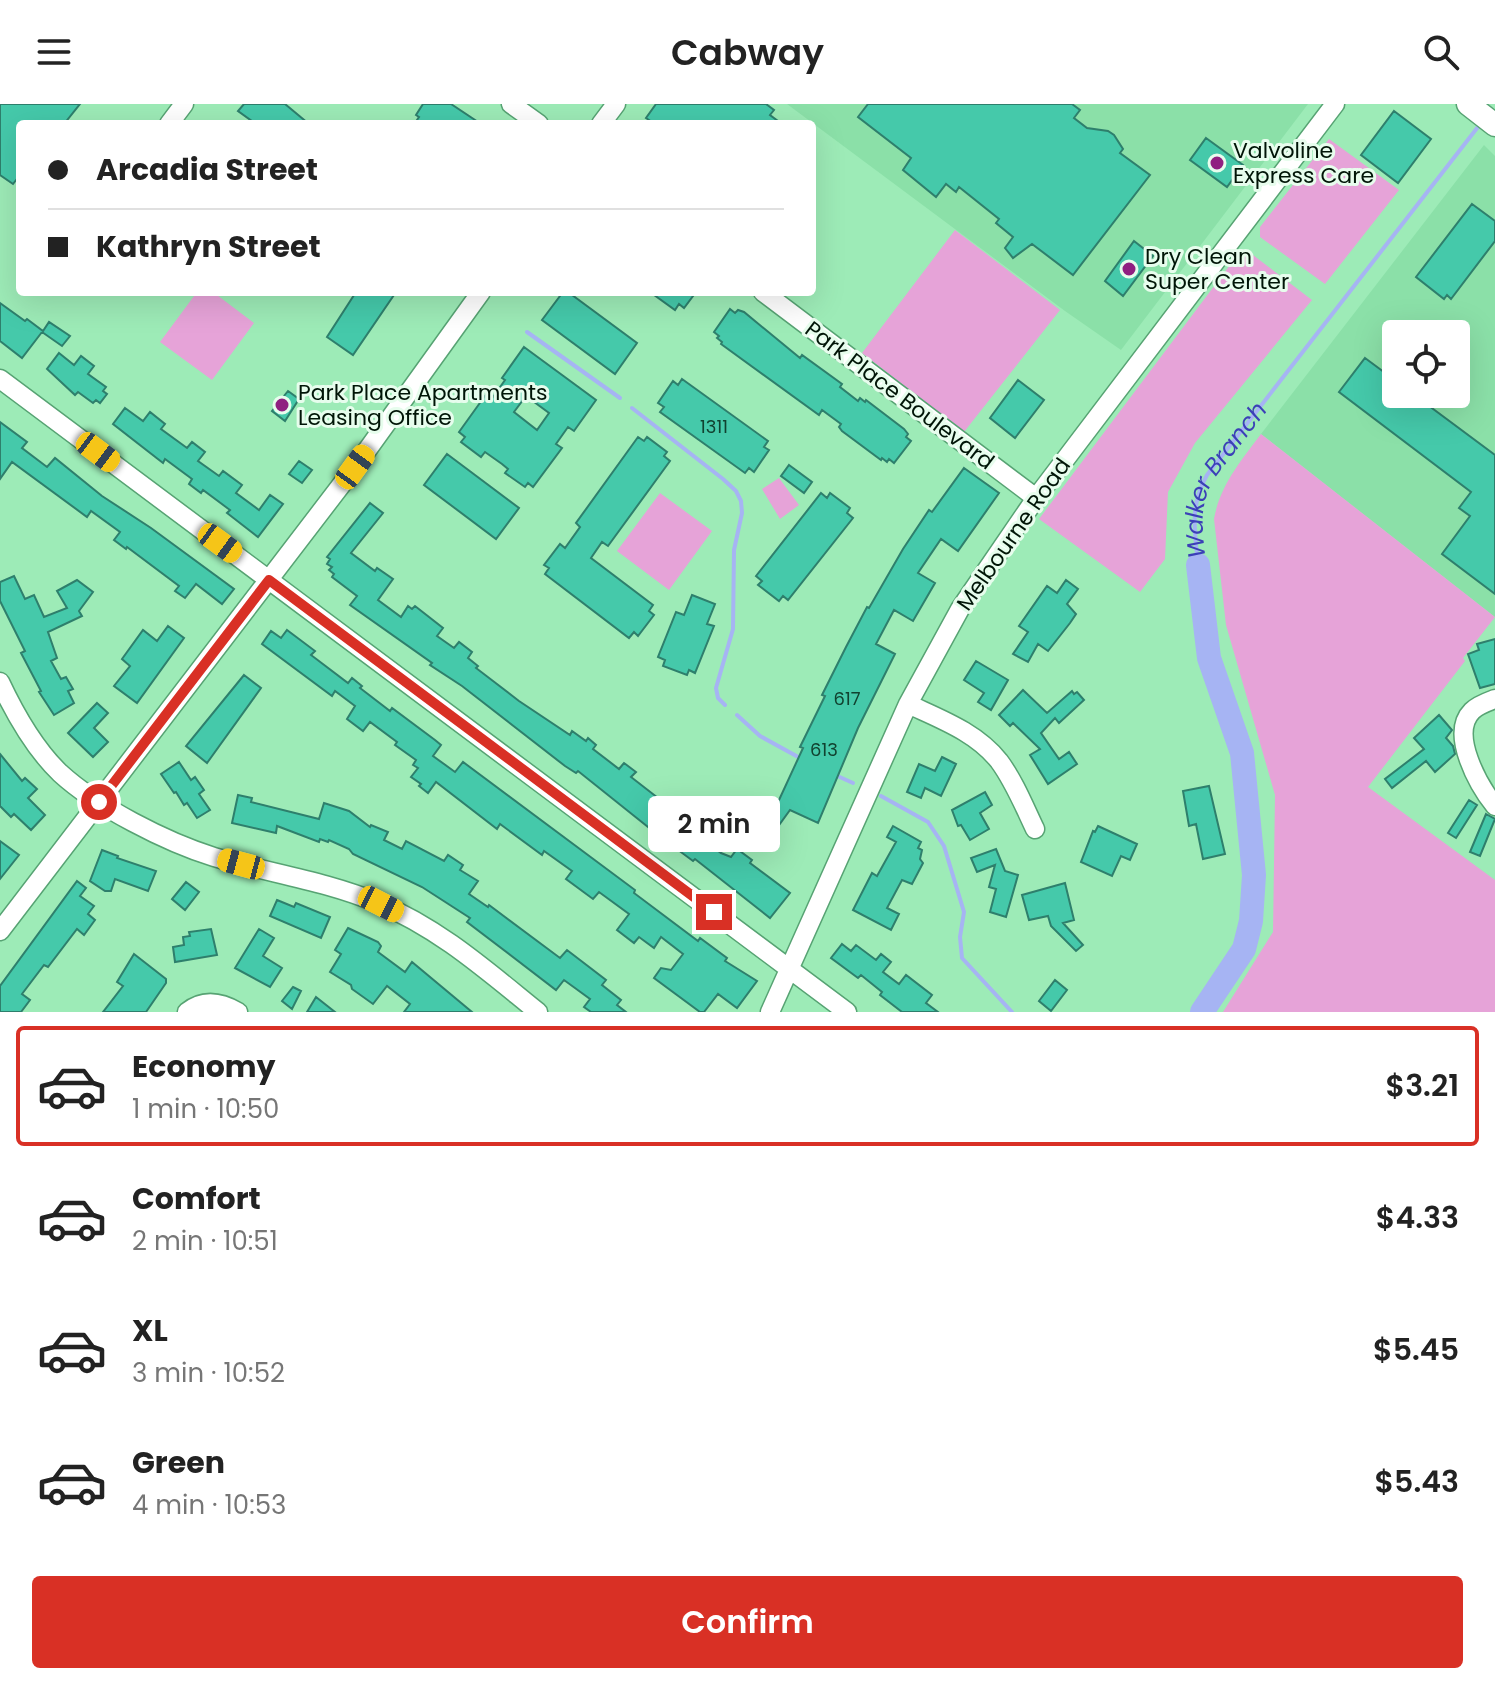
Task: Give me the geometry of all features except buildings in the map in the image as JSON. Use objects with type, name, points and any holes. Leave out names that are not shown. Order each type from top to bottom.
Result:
[{"type":"main road","points":[[1468,104],[1495,125]]},
{"type":"street","points":[[511,104],[533,120]]},
{"type":"street","name":"Melbourne Road","points":[[770,1012],[908,704],[960,609],[1036,498],[1335,104]]},
{"type":"street","points":[[0,931],[355,467],[478,296]]},
{"type":"street","name":"Park Place Boulevard","points":[[768,296],[1036,498]]},
{"type":"street","points":[[0,379],[847,1012]]},
{"type":"street","points":[[0,682],[33,742],[60,773],[99,802],[169,841],[381,904],[441,935],[538,1012]]},
{"type":"street","points":[[1490,800],[1469,762],[1465,725],[1473,710],[1495,699]]},
{"type":"street","points":[[908,704],[963,731],[989,750],[1008,775],[1035,829]]},
{"type":"street","points":[[1490,800],[1495,777]]},
{"type":"street","points":[[187,1012],[204,1003],[229,1006],[238,1012]]},
{"type":"shaded area","points":[[787,104],[1308,104],[1121,350],[816,126],[816,120],[808,120]]},
{"type":"shaded area","points":[[1329,139],[1399,190],[1325,284],[1260,237],[1260,227]]},
{"type":"shaded area","points":[[1484,145],[1495,156],[1495,617],[1261,434]]},
{"type":"shaded area","points":[[955,230],[1060,310],[964,432],[862,353]]},
{"type":"shaded area","points":[[1249,252],[1312,300],[1195,443],[1168,492],[1165,559],[1140,592],[1039,519],[1239,253]]},
{"type":"shaded area","points":[[194,296],[218,296],[254,323],[212,380],[160,342]]},
{"type":"shaded area","points":[[1261,434],[1495,617],[1368,787],[1495,880],[1495,1012],[1223,1012],[1273,932],[1275,795],[1226,625],[1214,519],[1226,484]]},
{"type":"shaded area","points":[[779,478],[799,505],[780,519],[762,489]]},
{"type":"shaded area","points":[[660,493],[712,531],[669,590],[617,551]]},
{"type":"waterway","name":"Walker Branch","points":[[1198,565],[1195,509],[1207,475],[1481,123]]},
{"type":"waterway","points":[[527,332],[620,398]]},
{"type":"waterway","points":[[632,408],[723,479],[736,491],[741,501],[742,513],[734,550],[733,629],[716,688],[718,698],[725,705]]},
{"type":"waterway","name":"Walker Branch","points":[[1198,565],[1209,658],[1242,753],[1254,875],[1251,921],[1244,949],[1202,1012]]},
{"type":"waterway","points":[[737,715],[760,736],[800,758]]},
{"type":"waterway","points":[[833,774],[853,783]]},
{"type":"waterway","points":[[881,796],[928,822],[944,846],[964,912],[960,937],[962,958],[1012,1012]]},
{"type":"place","name":"Valvoline Express Care","points":[[1217,163]]},
{"type":"place","name":"Dry Clean Super Center","points":[[1129,269]]},
{"type":"place","name":"Park Place Apartments Leasing Office","points":[[282,405]]},
{"type":"route","points":[[99,802],[269,580],[714,912]]}]
